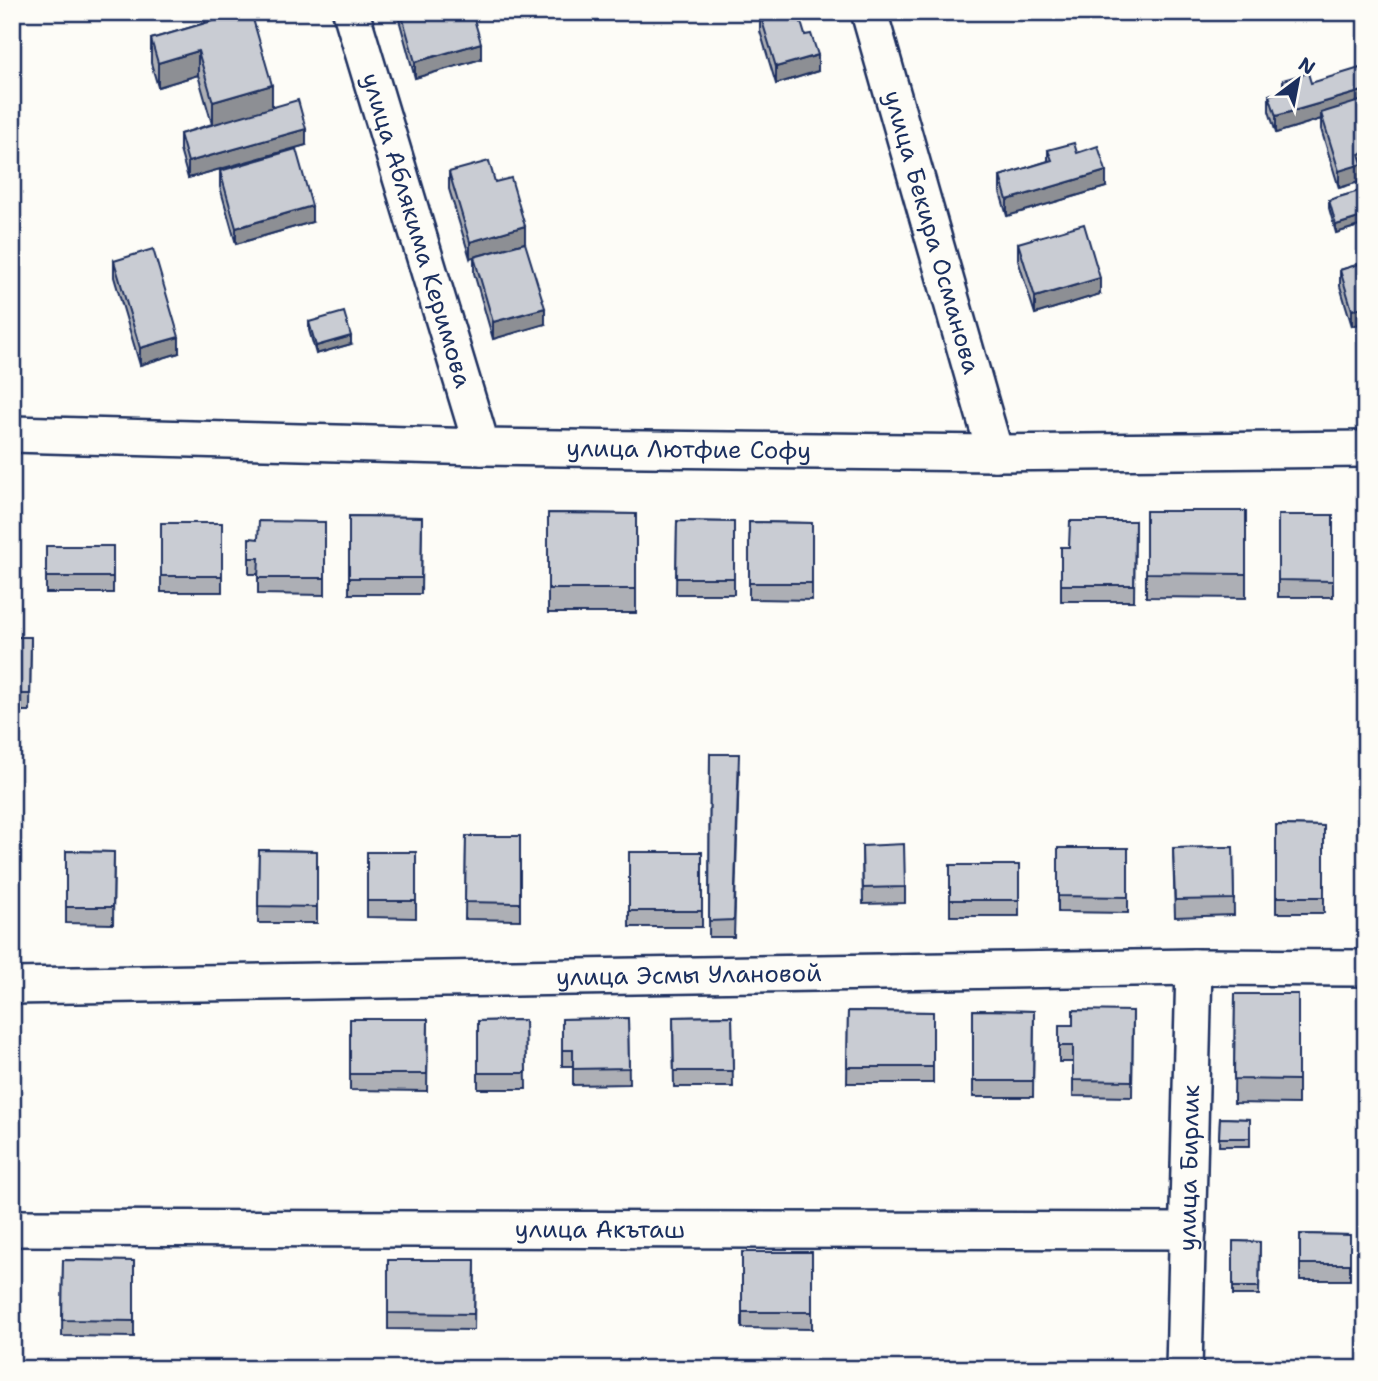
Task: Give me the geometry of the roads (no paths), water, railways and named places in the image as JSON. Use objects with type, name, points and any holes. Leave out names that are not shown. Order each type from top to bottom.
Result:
[{"type":"street","name":"улица Аблякима Керимова","points":[[351,12],[482,447]]},
{"type":"street","name":"улица Бекира Османова","points":[[869,12],[995,453]]},
{"type":"street","name":"улица Лютфие Софу","points":[[12,433],[482,447],[995,453],[1366,449]]},
{"type":"street","name":"улица Эсмы Улановой","points":[[12,986],[1194,967],[1366,968]]},
{"type":"street","name":"улица Бирлик","points":[[1184,1369],[1194,967]]},
{"type":"street","name":"улица Акъташ","points":[[12,1228],[1188,1231]]}]
